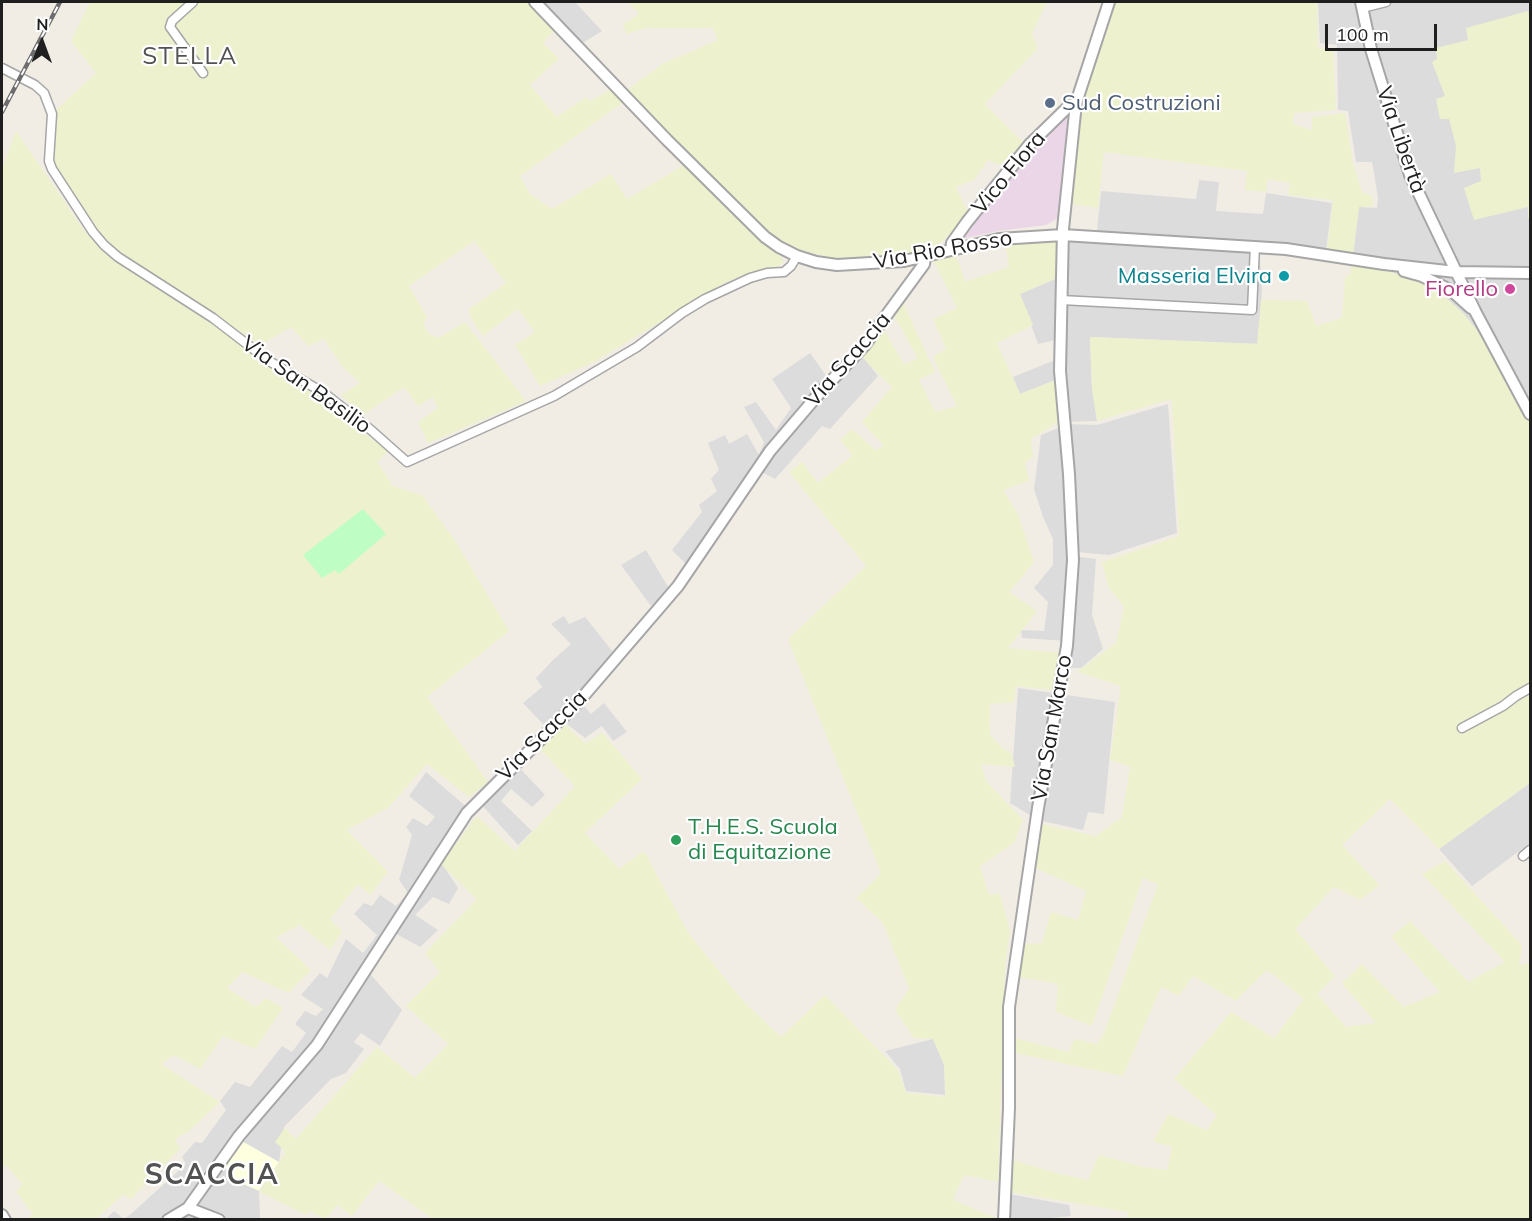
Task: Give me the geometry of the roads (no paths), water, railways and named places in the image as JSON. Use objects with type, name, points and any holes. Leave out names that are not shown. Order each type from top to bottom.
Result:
[{"type":"street","points":[[193,2],[172,21],[170,27],[203,73]]},
{"type":"street","name":"Via Rio Rosso","points":[[535,2],[746,218],[779,247],[796,256],[837,265],[904,261],[999,239],[1063,234],[1255,246],[1307,251],[1384,264]]},
{"type":"street","name":"Via San Marco","points":[[1004,1220],[1009,1108],[1009,1007],[1038,808],[1067,646],[1073,560],[1069,474],[1060,371],[1063,234],[1076,103],[1109,2]]},
{"type":"street","points":[[1362,4],[1386,2]]},
{"type":"street","name":"Via Libertà","points":[[1362,4],[1371,50],[1410,175],[1461,284],[1530,414]]},
{"type":"street","name":"Via San Basilio","points":[[2,68],[35,85],[44,93],[52,114],[49,161],[52,169],[87,224],[104,245],[118,257],[213,318],[269,361],[324,393],[407,462],[554,396],[637,347],[682,313],[705,299],[750,278],[767,273],[784,272],[791,266],[796,256]]},
{"type":"street","name":"Vico Flora","points":[[951,250],[952,243],[967,222],[1030,144],[1070,105],[1076,103]]},
{"type":"street","points":[[1061,300],[1252,310],[1255,246]]},
{"type":"street","name":"Via Scaccia","points":[[168,1220],[188,1208],[239,1136],[317,1045],[467,813],[581,699],[678,586],[770,451],[810,403],[864,346],[924,264],[925,257]]},
{"type":"street","points":[[1384,264],[1456,272],[1530,273]]},
{"type":"street","points":[[1384,264],[1422,276],[1452,291],[1475,311]]},
{"type":"street","points":[[1452,291],[1458,289],[1461,284]]},
{"type":"street","points":[[1462,728],[1503,706],[1530,688]]},
{"type":"street","points":[[188,1208],[219,1220]]},
{"type":"street","points":[[2,1215],[5,1220]]},
{"type":"railway","points":[[2,112],[60,2]]},
{"type":"place","name":"Sud Costruzioni","points":[[1050,103]]},
{"type":"place","name":"Masseria Elvira","points":[[1284,276]]},
{"type":"place","name":"Fiorello","points":[[1510,289]]},
{"type":"place","name":"T.H.E.S. Scuola di Equitazione","points":[[676,840]]},
{"type":"district","name":"STELLA","points":[[190,57]]},
{"type":"district","name":"SCACCIA","points":[[212,1176]]}]
